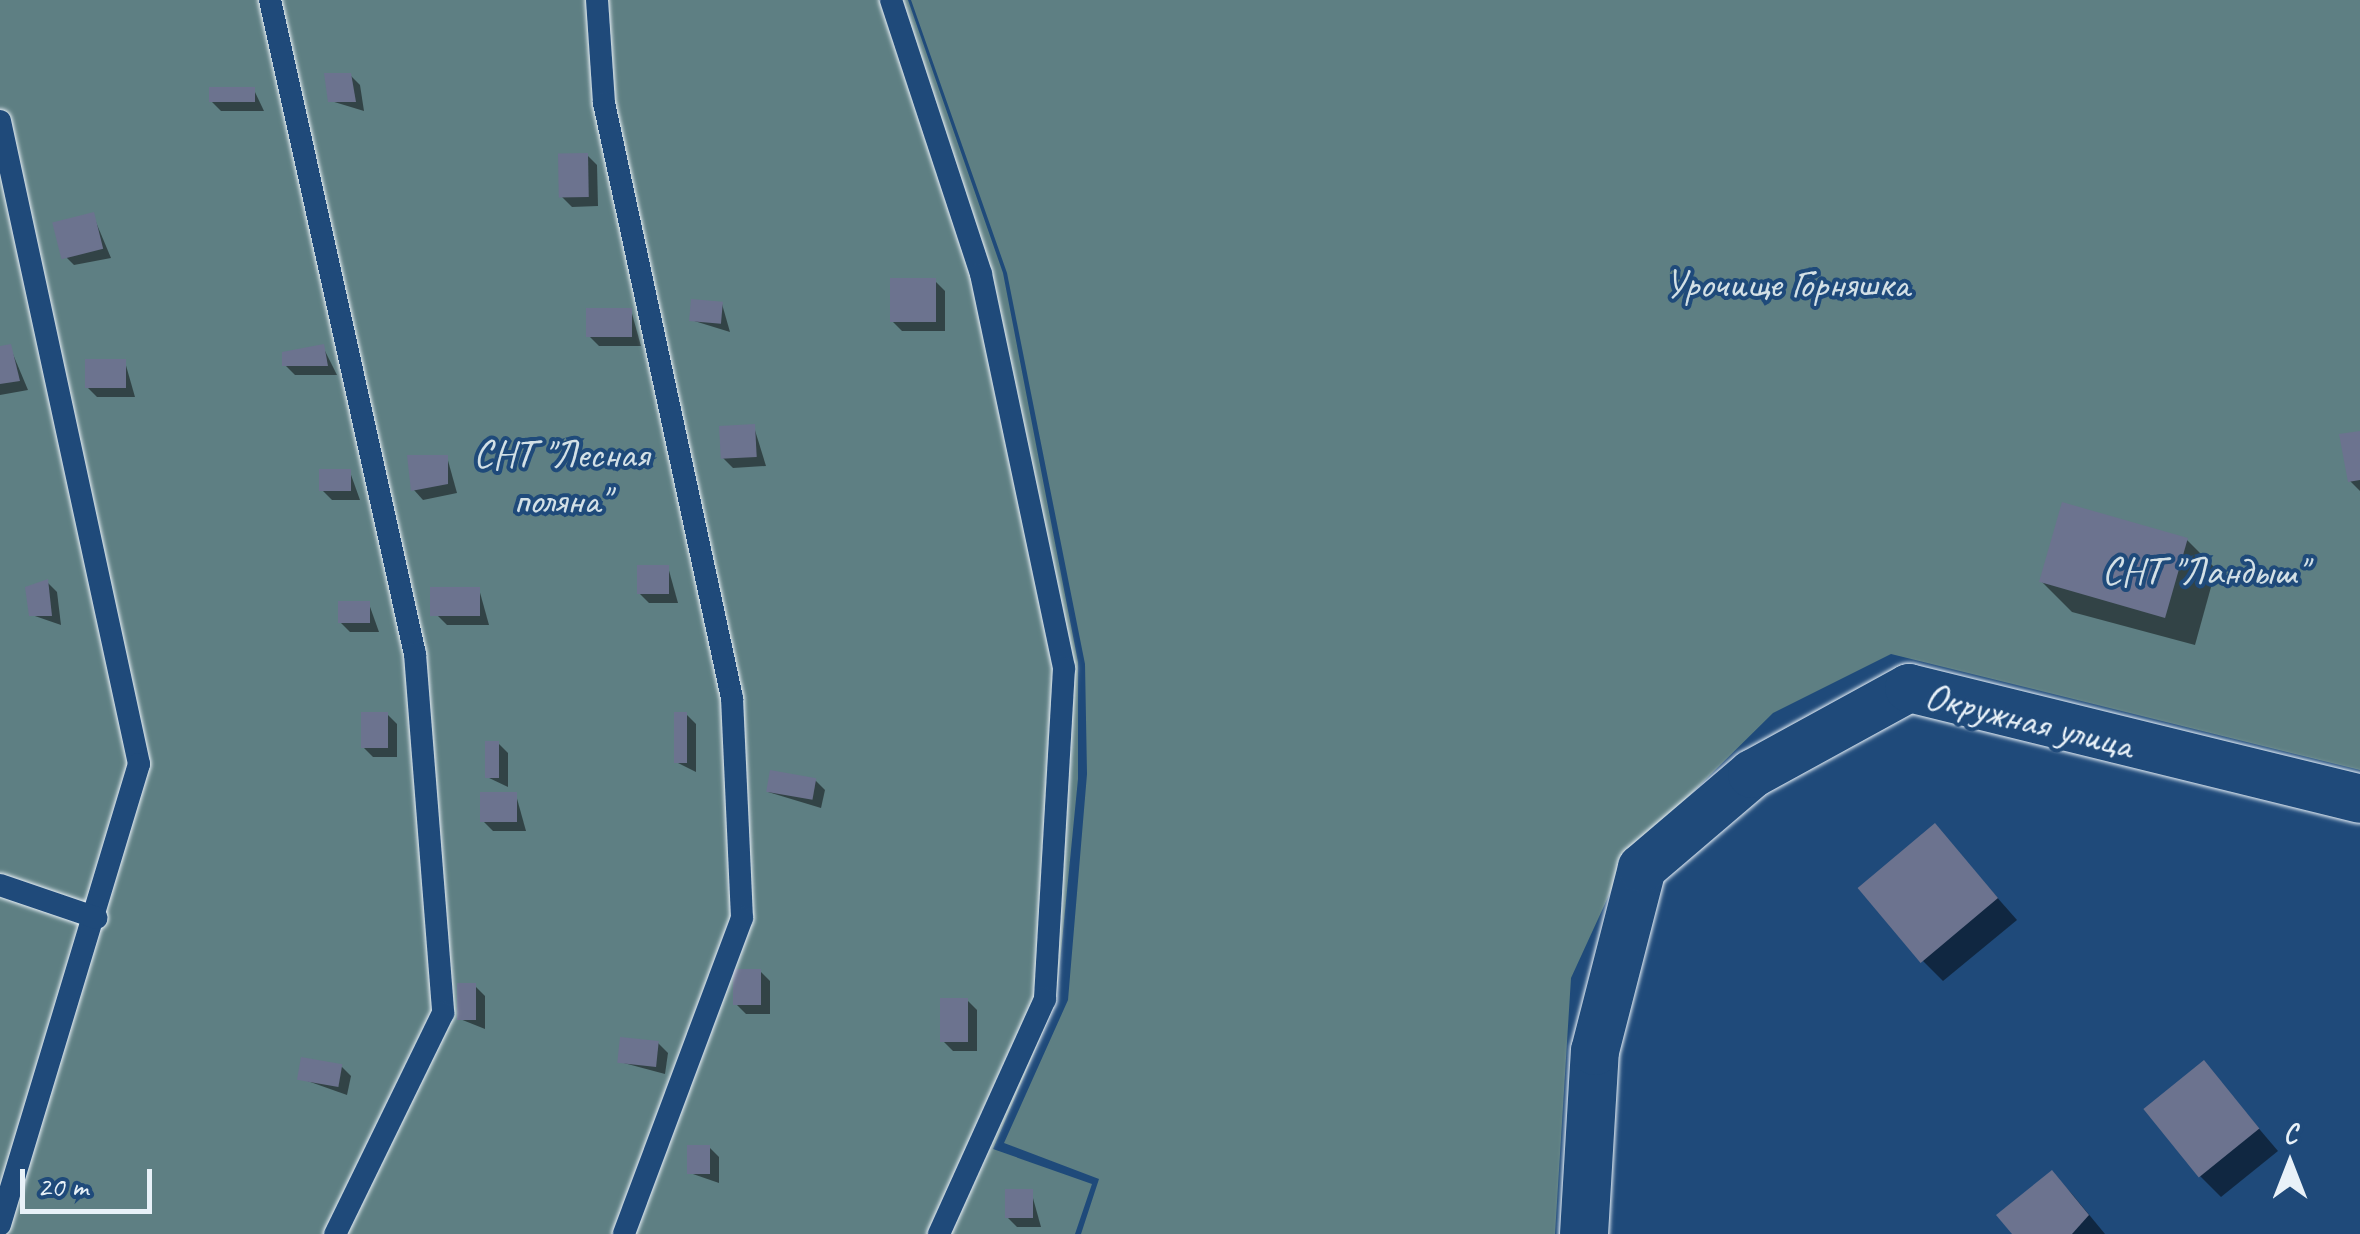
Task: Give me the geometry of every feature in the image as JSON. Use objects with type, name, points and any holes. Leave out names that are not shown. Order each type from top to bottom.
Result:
[{"type":"street","name":"Окружная улица","points":[[1584,1234],[1595,1051],[1642,868],[1752,774],[1909,688],[2360,799]]},
{"type":"lane","points":[[270,0],[415,654],[442,1013],[335,1234]]},
{"type":"lane","points":[[598,0],[604,103],[732,698],[742,918],[624,1234]]},
{"type":"lane","points":[[892,0],[982,274],[1064,668],[1046,999],[939,1234]]},
{"type":"lane","points":[[0,121],[139,764],[98,918],[0,1224]]},
{"type":"lane","points":[[0,885],[98,918]]},
{"type":"green space","name":"СНТ \"Лесная поляна\"","points":[[0,0],[908,0],[1003,273],[1078,662],[1078,779],[1056,1002],[993,1149],[1092,1184],[1075,1234],[0,1234]]},
{"type":"green space","points":[[911,0],[2360,0],[2360,770],[1891,654],[1773,713],[1626,858],[1571,978],[1555,1234],[1081,1234],[1099,1179],[1004,1143],[1068,1000],[1087,774],[1085,664],[1007,273]]},
{"type":"building","points":[[324,73],[351,73],[356,102],[328,102]]},
{"type":"building","points":[[209,87],[255,87],[255,102],[209,102]]},
{"type":"building","points":[[588,153],[589,197],[559,198],[558,154]]},
{"type":"building","points":[[94,212],[103,249],[61,259],[52,222]]},
{"type":"building","points":[[890,278],[936,278],[936,322],[890,322]]},
{"type":"building","points":[[691,299],[723,302],[721,324],[689,321]]},
{"type":"building","points":[[586,308],[632,308],[632,337],[586,337]]},
{"type":"building","points":[[11,344],[20,381],[0,384],[0,346]]},
{"type":"building","points":[[324,344],[328,366],[282,366],[282,352]]},
{"type":"building","points":[[85,359],[126,359],[126,388],[85,388]]},
{"type":"building","points":[[755,424],[757,457],[721,459],[719,426]]},
{"type":"building","points":[[2360,431],[2360,480],[2348,482],[2339,434]]},
{"type":"building","points":[[407,455],[448,455],[448,484],[411,491]]},
{"type":"building","points":[[319,469],[351,469],[351,491],[319,491]]},
{"type":"building","points":[[2062,502],[2188,538],[2165,618],[2039,582]]},
{"type":"building","points":[[637,565],[669,565],[669,594],[637,594]]},
{"type":"building","points":[[48,579],[52,616],[29,616],[25,587]]},
{"type":"building","points":[[430,587],[480,587],[480,616],[430,616]]},
{"type":"building","points":[[338,601],[370,601],[370,623],[338,623]]},
{"type":"building","points":[[361,712],[388,712],[388,748],[361,748]]},
{"type":"building","points":[[674,712],[687,712],[687,763],[674,763]]},
{"type":"building","points":[[485,741],[499,741],[499,778],[485,778]]},
{"type":"building","points":[[770,770],[816,778],[812,800],[766,792]]},
{"type":"building","points":[[480,792],[517,792],[517,822],[480,822]]},
{"type":"building","points":[[1935,823],[1998,898],[1921,963],[1858,888]]},
{"type":"building","points":[[733,969],[761,969],[761,1005],[733,1005]]},
{"type":"building","points":[[457,983],[476,983],[476,1020],[457,1020]]},
{"type":"building","points":[[940,998],[968,998],[968,1042],[940,1042]]},
{"type":"building","points":[[620,1037],[659,1041],[656,1067],[617,1063]]},
{"type":"building","points":[[301,1057],[342,1064],[338,1087],[297,1080]]},
{"type":"building","points":[[2204,1060],[2259,1128],[2199,1177],[2143,1109]]},
{"type":"building","points":[[687,1145],[710,1145],[710,1174],[687,1174]]},
{"type":"building","points":[[2052,1170],[2089,1215],[2072,1234],[2012,1234],[1996,1215]]},
{"type":"building","points":[[1005,1189],[1033,1189],[1033,1218],[1005,1218]]},
{"type":"park label","name":"Урочище Горняшка","points":[[1787,284]]},
{"type":"park label","name":"СНТ \"Ландыш\"","points":[[2204,571]]}]
